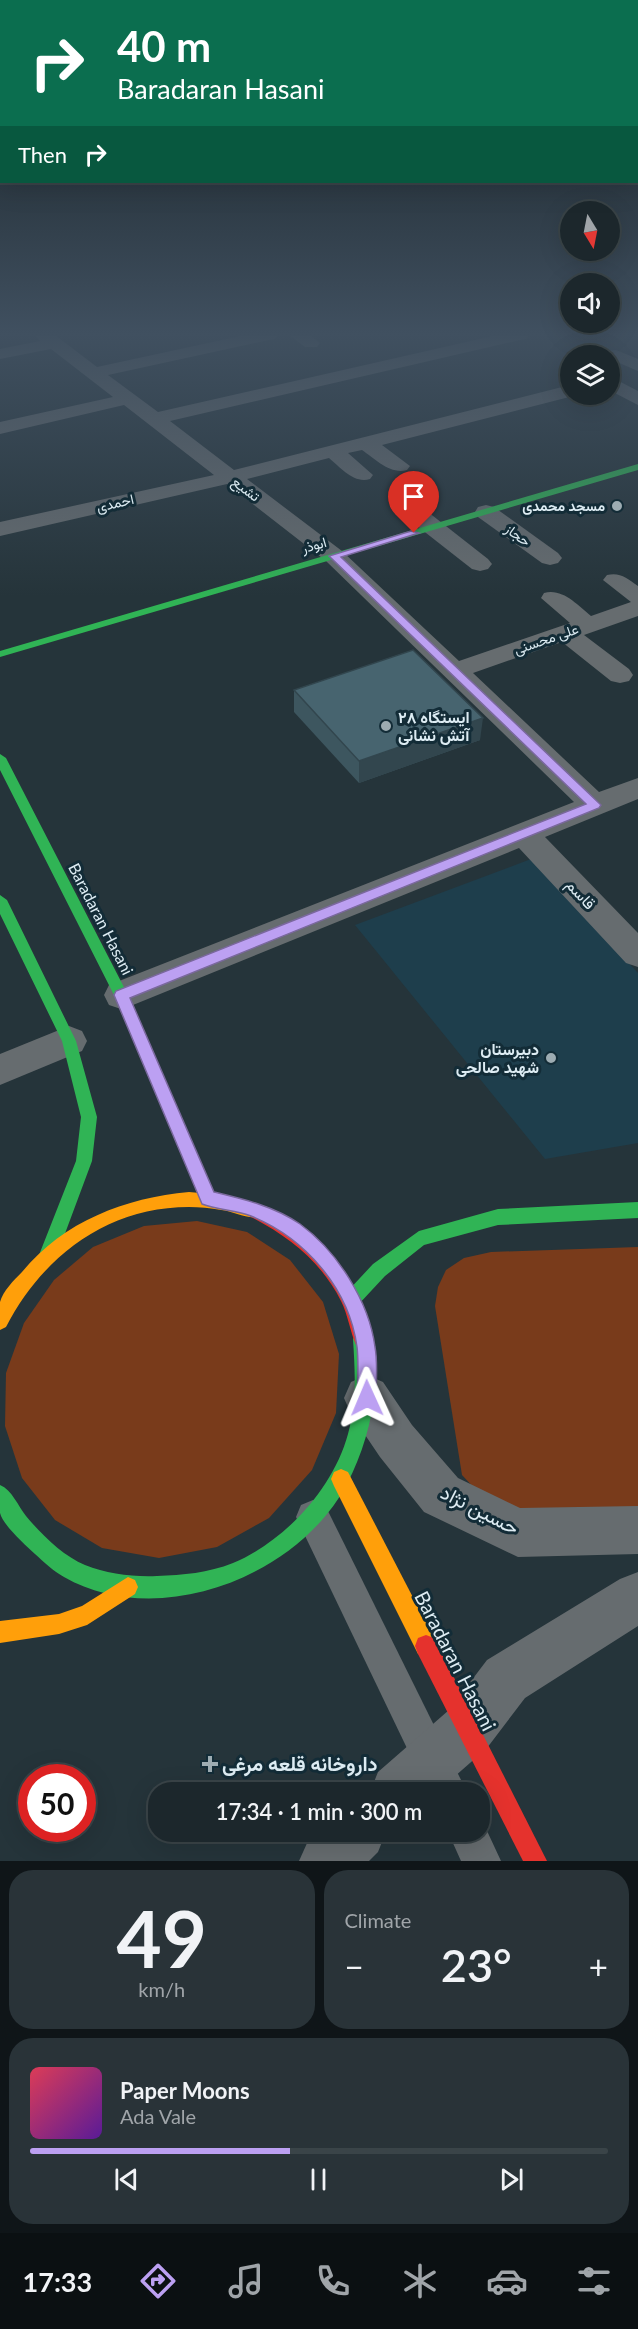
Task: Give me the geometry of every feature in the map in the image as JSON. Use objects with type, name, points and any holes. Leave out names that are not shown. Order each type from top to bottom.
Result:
[{"type":"main road","name":"ابوذر","points":[[0,654],[638,467]]},
{"type":"main road","name":"Baradaran Hasani","points":[[0,758],[121,995],[208,1198]]},
{"type":"main road","points":[[0,793],[16,788]]},
{"type":"main road","points":[[4,920],[69,1041],[89,1117],[84,1161],[48,1255]]},
{"type":"main road","points":[[0,1322],[16,1291],[48,1255],[97,1220],[152,1202],[208,1198],[253,1209],[293,1229],[327,1260],[352,1299],[366,1346],[367,1398],[358,1438],[341,1479],[313,1517],[278,1548],[236,1573],[189,1587],[128,1587],[71,1569],[25,1533],[0,1495]]},
{"type":"main road","points":[[352,1299],[379,1270],[418,1239],[498,1217],[638,1210]]},
{"type":"main road","name":"Baradaran Hasani","points":[[341,1479],[436,1768],[535,1861]]},
{"type":"main road","points":[[0,1632],[58,1624],[87,1615],[128,1587]]},
{"type":"street","points":[[0,428],[27,422]]},
{"type":"street","name":"تشیع","points":[[158,422],[334,556],[595,805]]},
{"type":"street","name":"احمدی","points":[[0,529],[231,477],[443,422]]},
{"type":"street","points":[[431,426],[451,440]]},
{"type":"street","points":[[365,443],[400,466]]},
{"type":"street","points":[[333,452],[363,475]]},
{"type":"street","points":[[406,506],[480,564]]},
{"type":"street","name":"حجاز","points":[[486,512],[550,558]]},
{"type":"street","points":[[615,580],[638,597]]},
{"type":"street","points":[[553,598],[577,629],[620,675]]},
{"type":"street","name":"علی محسنی","points":[[454,670],[577,629],[631,617]]},
{"type":"street","points":[[121,995],[638,788]]},
{"type":"street","name":"قاسم","points":[[524,834],[638,954]]},
{"type":"street","points":[[0,1070],[69,1041]]},
{"type":"street","name":"حسین نژاد","points":[[367,1398],[396,1441],[441,1495],[518,1533],[638,1530]]},
{"type":"street","points":[[436,1768],[506,1679],[638,1597]]},
{"type":"street","points":[[328,1861],[348,1842]]},
{"type":"lane","points":[[313,1517],[436,1768]]},
{"type":"lane","points":[[472,1842],[481,1861]]},
{"type":"shaded area","name":"دبیرستان شهید صالحی","points":[[531,859],[638,973],[638,1143],[545,1159],[355,925]]},
{"type":"shaded area","points":[[197,1221],[247,1232],[290,1260],[323,1302],[339,1354],[336,1413],[312,1470],[269,1518],[217,1547],[159,1558],[102,1548],[55,1520],[22,1478],[5,1426],[6,1373],[24,1323],[54,1280],[93,1247],[144,1226]]},
{"type":"shaded area","points":[[638,1247],[638,1508],[521,1513],[477,1491],[462,1475],[435,1306],[438,1287],[446,1270],[464,1258],[491,1252]]},
{"type":"building","name":"ایستگاه ۲۸ آتش نشانی","points":[[413,650],[483,718],[359,761],[294,690]]},
{"type":"traffic: fast","points":[[0,654],[638,467]]},
{"type":"traffic: fast","points":[[0,758],[121,995],[208,1198]]},
{"type":"traffic: fast","points":[[0,900],[69,1041],[89,1117],[84,1161],[48,1255]]},
{"type":"traffic: fast","points":[[352,1299],[379,1270],[419,1239],[498,1217],[638,1210]]},
{"type":"traffic: fast","points":[[0,1495],[25,1530],[57,1559],[70,1569],[97,1580],[142,1587],[191,1585],[237,1571],[278,1548],[312,1517],[339,1478],[358,1435],[366,1388],[362,1339]]},
{"type":"traffic: slow","points":[[0,1321],[13,1296],[37,1266],[62,1244],[91,1225],[122,1212],[155,1203],[189,1200],[222,1202],[255,1211]]},
{"type":"traffic: slow","points":[[341,1479],[426,1646]]},
{"type":"traffic: slow","points":[[0,1632],[59,1624],[87,1615],[128,1587]]},
{"type":"traffic: jam","points":[[255,1211],[294,1233],[325,1262],[338,1278],[348,1297],[362,1339]]},
{"type":"traffic: jam","points":[[426,1646],[535,1861]]},
{"type":"place","name":"مسجد محمدی","points":[[617,506]]},
{"type":"place","name":"ایستگاه ۲۸ آتش نشانی","points":[[386,726]]},
{"type":"place","name":"دبیرستان شهید صالحی","points":[[551,1058]]},
{"type":"place","name":"داروخانه قلعه مرغی","points":[[210,1764]]},
{"type":"route","points":[[367,1398],[366,1346],[352,1299],[327,1260],[293,1229],[253,1209],[208,1198],[121,995],[595,805],[334,556],[414,533]]}]
